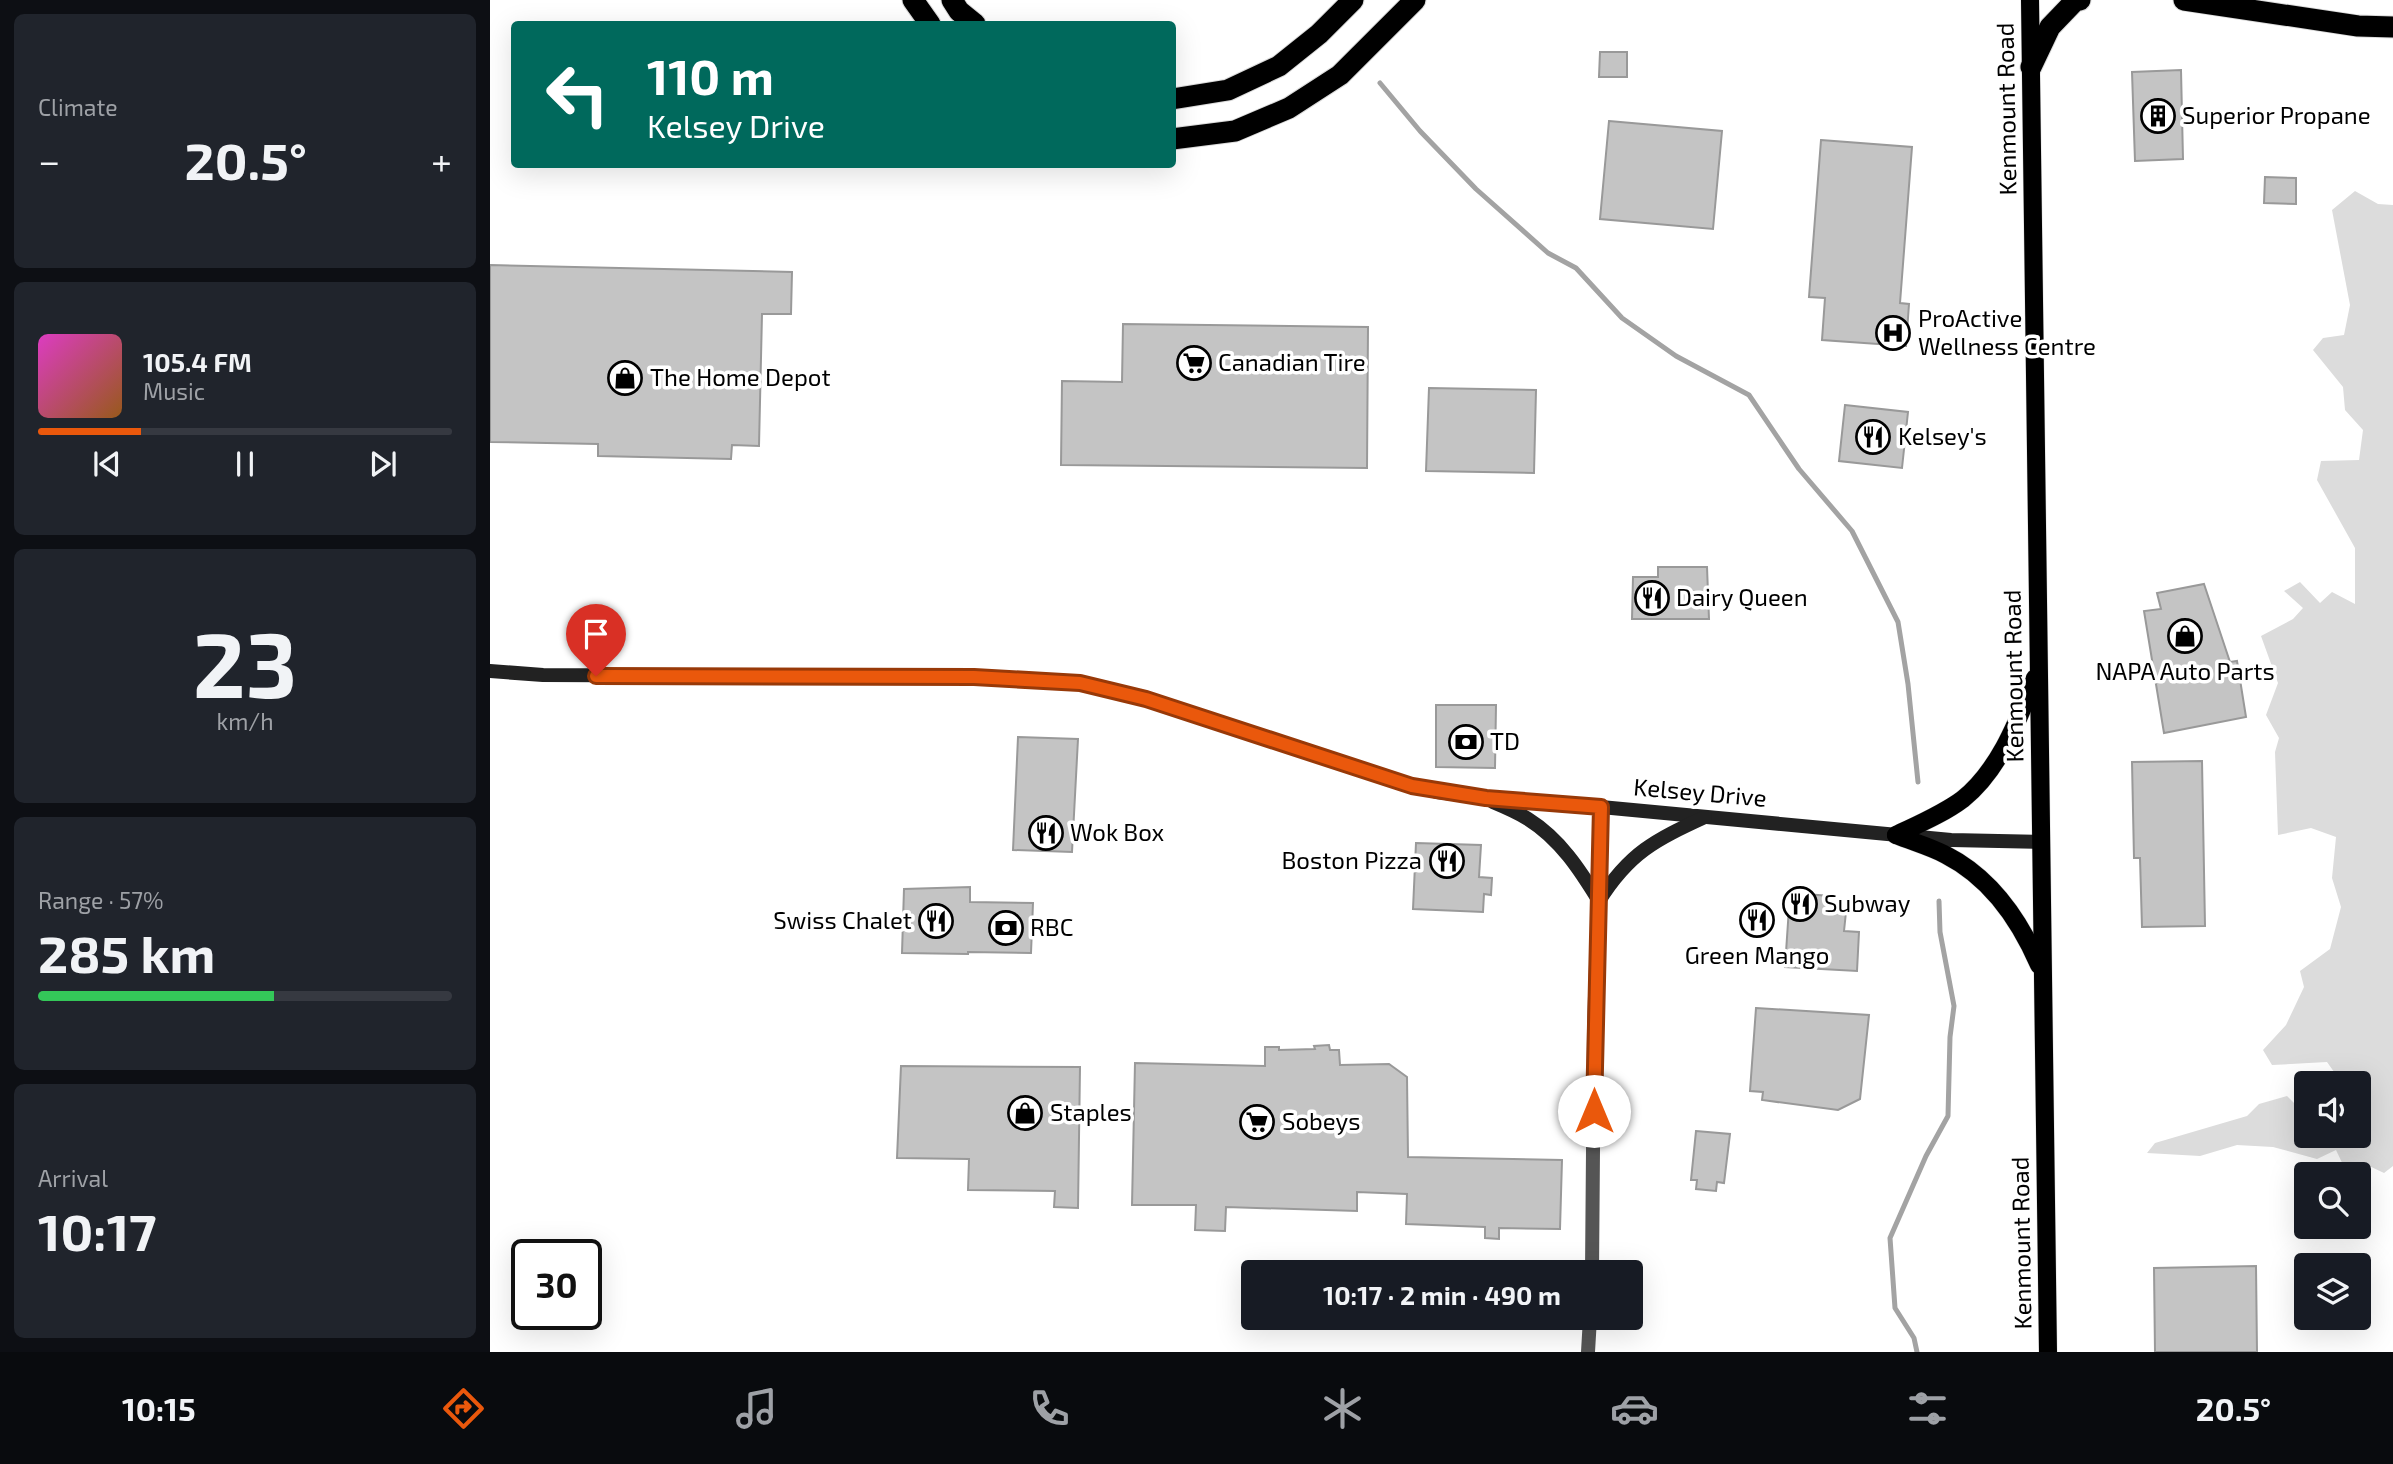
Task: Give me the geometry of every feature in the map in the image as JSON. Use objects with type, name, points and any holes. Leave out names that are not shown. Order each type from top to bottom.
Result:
[{"type":"highway","points":[[913,0],[928,21]]},
{"type":"highway","points":[[952,0],[959,11],[971,21]]},
{"type":"highway","points":[[1176,98],[1228,90],[1279,65],[1319,34],[1353,0]]},
{"type":"highway","points":[[1176,138],[1235,131],[1289,108],[1340,75],[1415,0]]},
{"type":"highway","points":[[2031,67],[2050,27],[2075,1],[2080,0]]},
{"type":"highway","points":[[2185,0],[2358,26],[2393,27]]},
{"type":"main road","name":"Kenmount Road","points":[[2030,0],[2048,1352]]},
{"type":"main road","points":[[1896,835],[1938,816],[1964,798],[1984,777],[2019,718],[2039,668]]},
{"type":"main road","name":"Kelsey Drive","points":[[490,671],[543,675],[974,677],[1080,683],[1146,699],[1412,786],[1486,798],[1951,840],[2041,842]]},
{"type":"main road","points":[[1486,798],[1528,819],[1556,841],[1578,867],[1599,901],[1616,874],[1640,852],[1667,834],[1706,816]]},
{"type":"main road","points":[[1896,835],[1948,856],[1994,894],[2013,914],[2026,935],[2043,975]]},
{"type":"street","points":[[1592,1260],[1594,1038],[1601,807]]},
{"type":"street","points":[[1588,1352],[1589,1330]]},
{"type":"shaded area","points":[[2355,191],[2378,204],[2393,205],[2393,1166],[2384,1173],[2371,1167],[2371,1162],[2342,1162],[2336,1150],[2317,1159],[2273,1147],[2237,1145],[2200,1156],[2147,1153],[2155,1143],[2247,1116],[2259,1104],[2287,1096],[2294,1103],[2294,1148],[2371,1148],[2371,1071],[2333,1071],[2327,1062],[2272,1065],[2263,1050],[2286,1025],[2304,987],[2300,971],[2330,949],[2341,907],[2332,878],[2336,837],[2311,828],[2278,835],[2275,752],[2279,738],[2266,715],[2278,683],[2261,636],[2293,619],[2303,608],[2284,591],[2300,582],[2320,603],[2332,592],[2355,604],[2355,548],[2317,480],[2321,461],[2359,460],[2363,430],[2345,410],[2343,387],[2313,350],[2323,338],[2344,335],[2350,305],[2332,210]]},
{"type":"building","points":[[1600,52],[1627,52],[1627,77],[1599,77]]},
{"type":"building","name":"Superior Propane","points":[[2181,70],[2183,159],[2135,161],[2132,72]]},
{"type":"building","points":[[1609,121],[1722,131],[1713,229],[1600,219]]},
{"type":"building","points":[[1821,140],[1912,147],[1900,303],[1909,304],[1906,346],[1822,340],[1825,298],[1809,297]]},
{"type":"building","name":"Superior Propane","points":[[2265,177],[2296,178],[2296,204],[2264,203]]},
{"type":"building","name":"The Home Depot","points":[[490,265],[792,272],[791,314],[762,314],[759,446],[732,445],[731,459],[598,456],[598,444],[490,442]]},
{"type":"building","points":[[1123,324],[1368,327],[1367,468],[1061,465],[1062,381],[1122,382]]},
{"type":"building","points":[[1429,388],[1536,390],[1534,473],[1426,471]]},
{"type":"building","name":"Kelsey's","points":[[1845,405],[1908,412],[1902,468],[1839,461]]},
{"type":"building","points":[[1658,567],[1707,567],[1709,619],[1632,619],[1633,577],[1658,577]]},
{"type":"building","name":"NAPA Auto Parts","points":[[2204,584],[2230,662],[2237,661],[2246,717],[2164,733],[2144,611],[2161,609],[2157,593]]},
{"type":"building","name":"TD","points":[[1436,705],[1496,705],[1495,768],[1436,767]]},
{"type":"building","points":[[1018,737],[1078,739],[1072,852],[1013,850]]},
{"type":"building","points":[[2202,761],[2205,926],[2142,927],[2140,858],[2134,858],[2132,762]]},
{"type":"building","name":"Boston Pizza","points":[[1416,843],[1481,845],[1479,877],[1492,878],[1491,895],[1484,894],[1483,912],[1413,909]]},
{"type":"building","points":[[970,887],[970,902],[1033,903],[1031,953],[902,953],[904,889]]},
{"type":"building","points":[[1790,893],[1831,896],[1830,911],[1846,912],[1844,931],[1859,932],[1857,971],[1785,967]]},
{"type":"building","points":[[1756,1008],[1869,1015],[1860,1099],[1838,1110],[1762,1100],[1763,1092],[1750,1091]]},
{"type":"building","points":[[1329,1045],[1330,1050],[1339,1050],[1340,1065],[1389,1064],[1407,1077],[1408,1157],[1562,1160],[1560,1229],[1499,1228],[1499,1239],[1485,1238],[1485,1227],[1406,1224],[1407,1194],[1357,1192],[1357,1211],[1226,1207],[1225,1231],[1195,1230],[1196,1205],[1132,1205],[1135,1063],[1265,1066],[1265,1047],[1279,1047],[1279,1050],[1315,1049],[1314,1046]]},
{"type":"building","name":"Staples","points":[[901,1066],[1080,1067],[1078,1208],[1054,1207],[1055,1191],[968,1190],[969,1159],[897,1158]]},
{"type":"building","points":[[1696,1131],[1730,1134],[1724,1183],[1717,1182],[1716,1191],[1696,1189],[1697,1180],[1691,1180]]},
{"type":"building","points":[[2256,1266],[2257,1352],[2155,1352],[2154,1268]]},
{"type":"waterway","points":[[1380,83],[1420,131],[1476,189],[1548,253],[1576,268],[1622,318],[1676,356],[1749,395],[1799,469],[1852,531],[1898,622],[1908,684],[1918,782]]},
{"type":"waterway","points":[[1917,1352],[1914,1338],[1895,1308],[1890,1238],[1926,1156],[1948,1116],[1950,1037],[1954,1006],[1940,932],[1939,901]]},
{"type":"place","name":"Superior Propane","points":[[2158,116]]},
{"type":"place","name":"ProActive Wellness Centre","points":[[1893,333]]},
{"type":"place","name":"Canadian Tire","points":[[1194,363]]},
{"type":"place","name":"The Home Depot","points":[[625,378]]},
{"type":"place","name":"Kelsey's","points":[[1873,437]]},
{"type":"place","name":"Dairy Queen","points":[[1652,598]]},
{"type":"place","name":"NAPA Auto Parts","points":[[2185,636]]},
{"type":"place","name":"TD","points":[[1466,742]]},
{"type":"place","name":"Wok Box","points":[[1046,833]]},
{"type":"place","name":"Boston Pizza","points":[[1447,861]]},
{"type":"place","name":"Subway","points":[[1800,904]]},
{"type":"place","name":"Green Mango","points":[[1757,920]]},
{"type":"place","name":"Swiss Chalet","points":[[936,921]]},
{"type":"place","name":"RBC","points":[[1006,928]]},
{"type":"place","name":"Staples","points":[[1025,1113]]},
{"type":"place","name":"Sobeys","points":[[1257,1122]]},
{"type":"route","points":[[596,676],[974,677],[1080,683],[1146,699],[1385,778],[1437,792],[1601,807],[1594,1111]]}]
